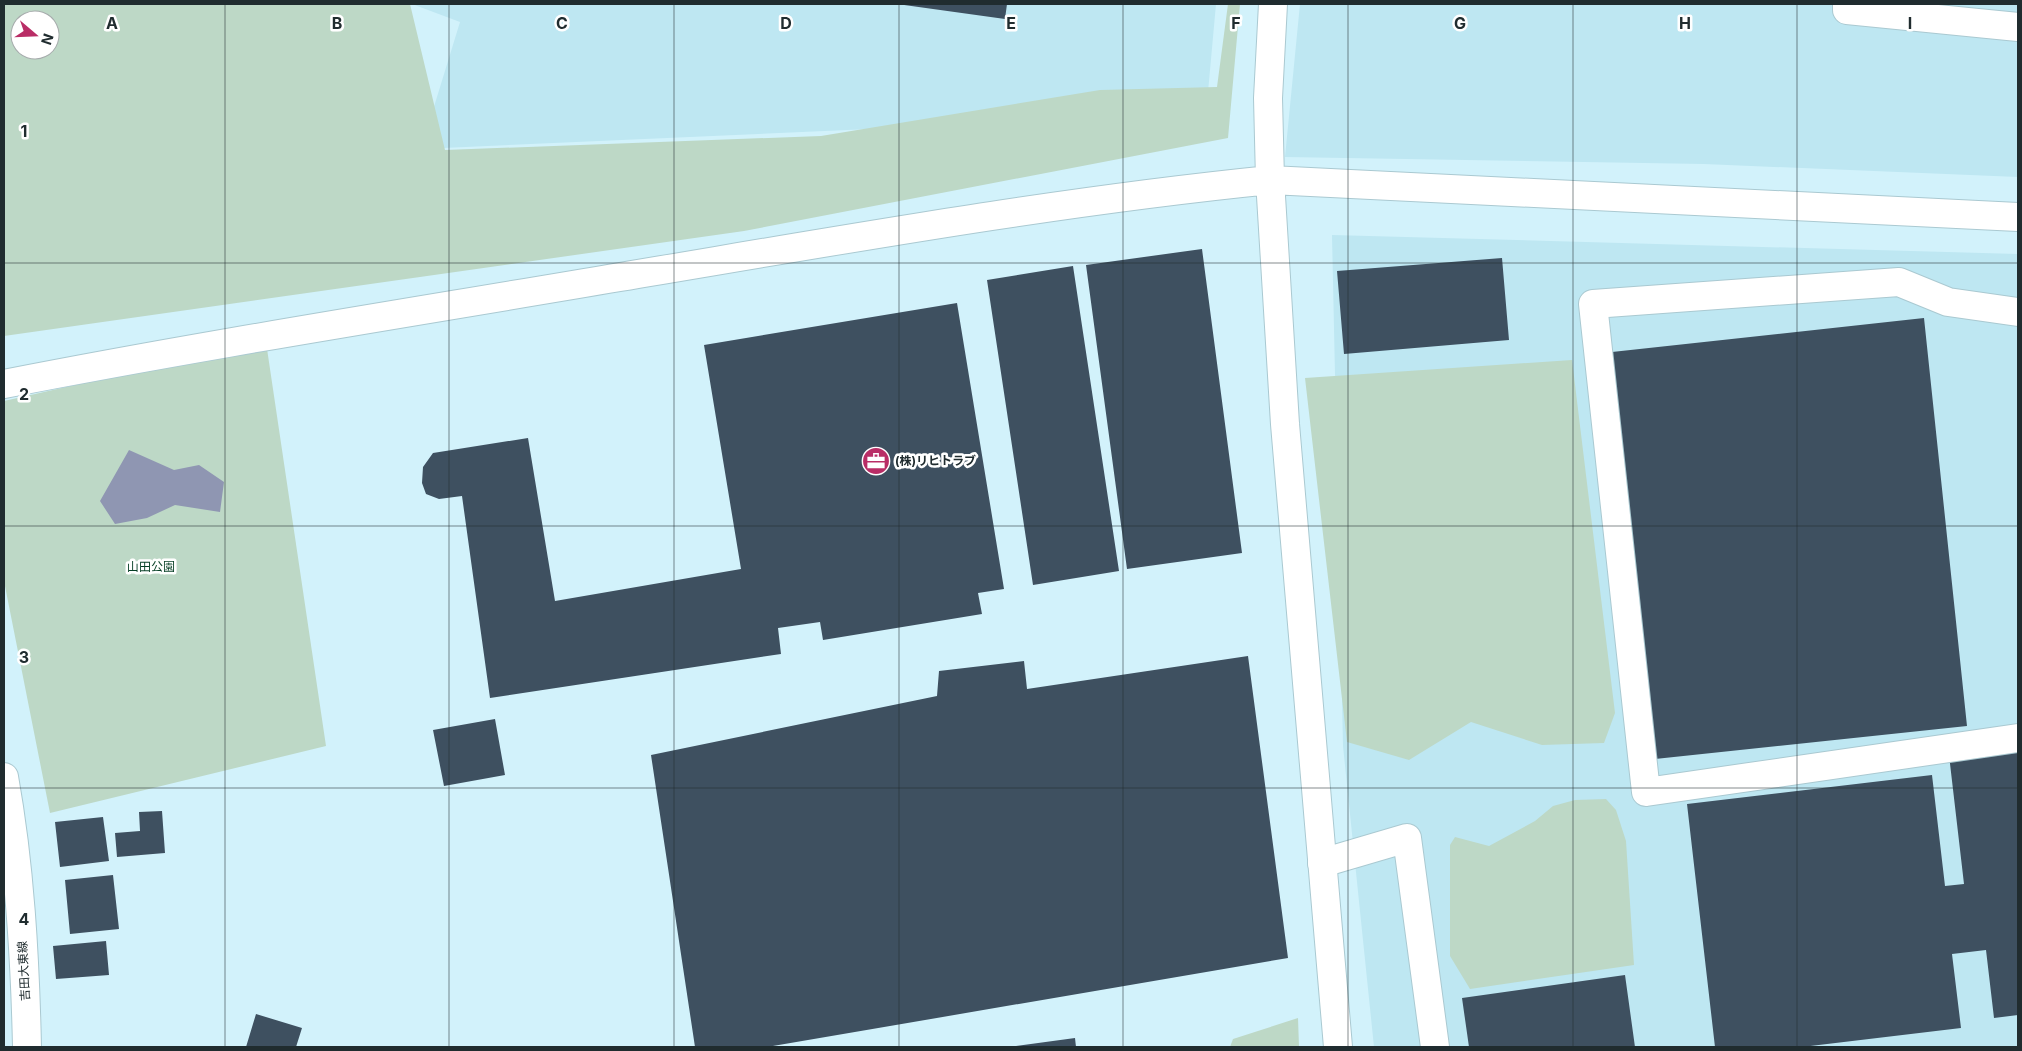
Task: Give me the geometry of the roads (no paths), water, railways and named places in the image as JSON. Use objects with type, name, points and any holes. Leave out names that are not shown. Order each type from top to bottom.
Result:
[{"type":"street","points":[[1273,4],[1268,98],[1270,180],[1285,424],[1299,564],[1338,1047]]},
{"type":"street","points":[[1847,4],[1847,10],[2018,28]]},
{"type":"street","points":[[4,384],[154,354],[783,250],[1156,191],[1270,180],[2018,217]]},
{"type":"street","points":[[2018,312],[1948,302],[1899,282],[1594,304],[1646,792],[2018,738]]},
{"type":"street","name":"吉田大東線","points":[[4,777],[10,811],[25,961],[26,1047]]},
{"type":"street","points":[[1322,863],[1407,838],[1435,1047]]},
{"type":"place","name":"(株)リヒトラブ","points":[[876,461]]},
{"type":"park label","name":"山田公園","points":[[151,567]]}]
